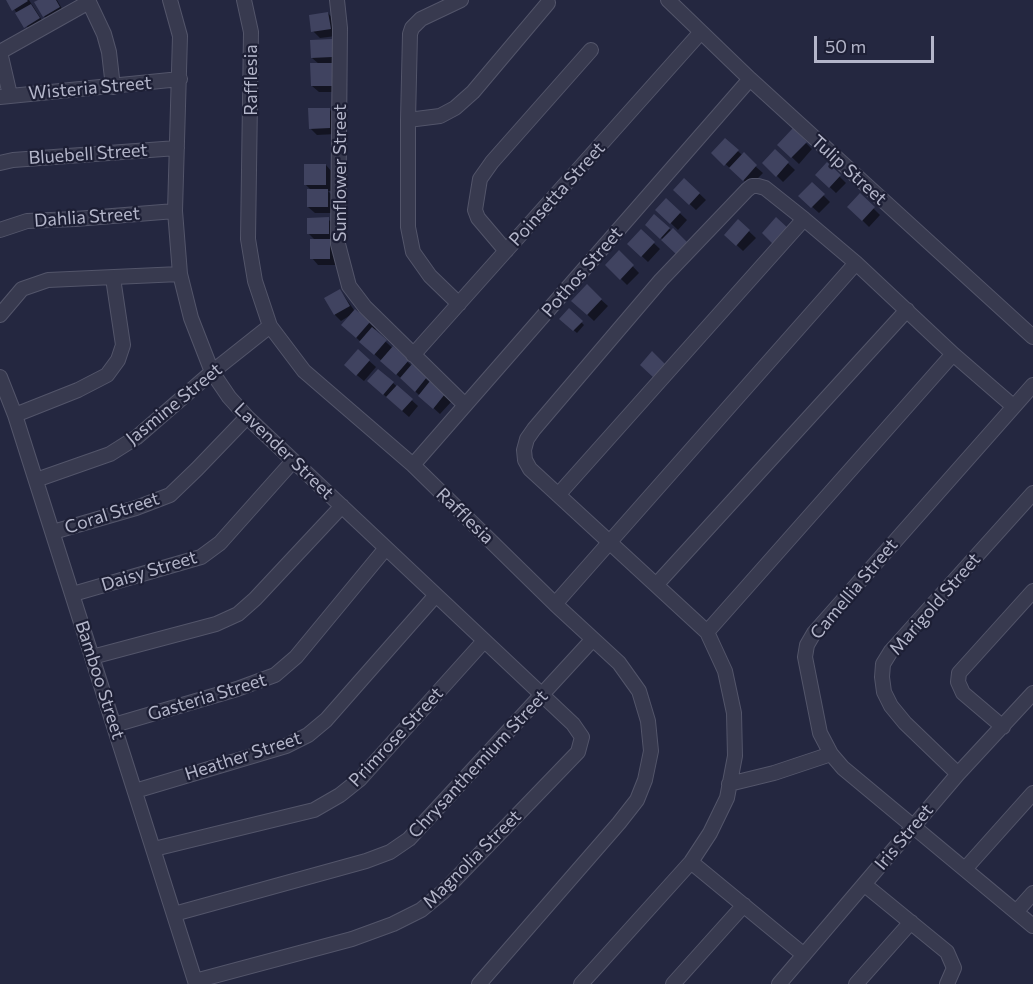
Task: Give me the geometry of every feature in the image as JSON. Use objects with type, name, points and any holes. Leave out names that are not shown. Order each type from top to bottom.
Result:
[{"type":"street","name":"Lavender Street","points":[[170,0],[180,36],[175,211],[180,274],[191,318],[212,372],[247,417],[579,730],[582,738]]},
{"type":"street","name":"Rafflesia","points":[[244,0],[251,32],[248,238],[255,280],[270,326],[304,371],[413,465],[555,604],[619,663],[639,691],[648,721],[651,751],[645,780],[637,800],[487,981]]},
{"type":"street","name":"Sunflower Street","points":[[337,0],[340,28],[338,244],[349,286],[365,308],[465,405]]},
{"type":"street","points":[[459,304],[430,276],[414,252],[408,227],[408,120],[412,28],[421,19],[461,0]]},
{"type":"street","name":"Tulip Street","points":[[668,0],[750,80],[1033,337]]},
{"type":"street","points":[[5,96],[0,52],[88,1],[104,34],[109,52],[113,87]]},
{"type":"street","points":[[408,120],[440,116],[455,108],[473,92],[548,3]]},
{"type":"street","name":"Poinsetta Street","points":[[413,355],[701,32]]},
{"type":"street","points":[[506,251],[478,218],[475,210],[480,179],[492,162],[591,50]]},
{"type":"street","name":"Wisteria Street","points":[[5,96],[180,79]]},
{"type":"street","name":"Pothos Street","points":[[413,465],[750,80]]},
{"type":"street","name":"Bluebell Street","points":[[0,163],[14,160],[177,148]]},
{"type":"street","points":[[582,984],[691,862],[711,833],[727,798],[735,756],[734,713],[724,670],[707,632],[530,469],[525,460],[526,439],[661,280],[752,186],[765,188],[804,219],[856,263],[953,354],[1013,406]]},
{"type":"street","name":"Dahlia Street","points":[[0,230],[27,221],[175,211]]},
{"type":"street","points":[[558,495],[804,219]]},
{"type":"street","points":[[555,604],[856,263]]},
{"type":"street","points":[[0,315],[22,289],[48,280],[180,274]]},
{"type":"street","points":[[15,415],[78,390],[107,375],[118,360],[123,345],[113,278]]},
{"type":"street","points":[[656,585],[907,310]]},
{"type":"street","name":"Jasmine Street","points":[[36,480],[110,454],[137,437],[212,372],[270,326]]},
{"type":"street","points":[[707,632],[953,354]]},
{"type":"street","name":"Bamboo Street","points":[[0,376],[53,532],[196,982]]},
{"type":"street","name":"Camellia Street","points":[[1033,385],[814,633],[807,645],[805,657],[820,733],[831,754],[843,768],[1033,926]]},
{"type":"street","name":"Coral Street","points":[[53,532],[136,508],[170,495],[247,417]]},
{"type":"street","name":"Daisy Street","points":[[73,594],[201,557],[220,543],[293,461]]},
{"type":"street","name":"Marigold Street","points":[[958,774],[905,723],[891,706],[884,692],[883,664],[891,651],[1033,493]]},
{"type":"street","points":[[92,657],[216,624],[238,614],[255,599],[342,506]]},
{"type":"street","name":"Gasteria Street","points":[[114,725],[237,689],[275,675],[296,657],[386,548]]},
{"type":"street","points":[[1003,728],[963,693],[958,682],[959,673],[1033,591]]},
{"type":"street","name":"Heather Street","points":[[135,791],[286,746],[308,735],[326,720],[436,595]]},
{"type":"street","name":"Chrysanthemium Street","points":[[174,914],[366,861],[390,852],[409,839],[593,639]]},
{"type":"street","name":"Primrose Street","points":[[154,849],[314,810],[340,795],[360,779],[484,641]]},
{"type":"street","name":"Iris Street","points":[[779,984],[958,774],[1033,693]]},
{"type":"street","name":"Magnolia Street","points":[[196,982],[352,939],[393,924],[421,910],[444,891],[578,752],[582,738]]},
{"type":"street","points":[[729,784],[774,773],[831,754]]},
{"type":"street","points":[[965,869],[1033,793]]},
{"type":"street","points":[[691,862],[804,955]]},
{"type":"street","points":[[865,885],[947,952],[954,968],[947,984]]},
{"type":"street","points":[[1016,912],[1033,893]]},
{"type":"street","points":[[673,984],[744,905]]},
{"type":"street","points":[[856,984],[911,922]]},
{"type":"building","points":[[6,0],[27,0],[28,1],[12,11]]},
{"type":"building","points":[[56,0],[60,7],[43,17],[34,2]]},
{"type":"building","points":[[31,4],[40,18],[24,28],[15,13]]},
{"type":"building","points":[[328,12],[331,29],[311,32],[309,15]]},
{"type":"building","points":[[332,39],[332,57],[311,58],[310,40]]},
{"type":"building","points":[[310,63],[332,63],[332,86],[311,86]]},
{"type":"building","points":[[308,108],[330,108],[330,128],[309,129]]},
{"type":"building","points":[[793,128],[807,142],[791,158],[777,145]]},
{"type":"building","points":[[725,138],[739,150],[724,166],[711,153]]},
{"type":"building","points":[[775,149],[789,162],[776,177],[762,163]]},
{"type":"building","points":[[744,152],[757,165],[743,181],[729,168]]},
{"type":"building","points":[[827,162],[841,175],[829,188],[815,175]]},
{"type":"building","points":[[304,164],[326,164],[326,185],[304,185]]},
{"type":"building","points":[[684,178],[700,193],[689,205],[673,190]]},
{"type":"building","points":[[812,182],[825,194],[811,208],[798,196]]},
{"type":"building","points":[[307,189],[328,189],[328,207],[307,207]]},
{"type":"building","points":[[860,193],[875,207],[862,221],[847,207]]},
{"type":"building","points":[[666,198],[681,212],[670,224],[655,210]]},
{"type":"building","points":[[654,214],[670,228],[660,239],[645,225]]},
{"type":"building","points":[[329,217],[329,234],[307,234],[307,218]]},
{"type":"building","points":[[776,217],[790,230],[775,246],[762,233]]},
{"type":"building","points":[[738,219],[750,230],[736,246],[724,235]]},
{"type":"building","points":[[673,228],[687,242],[676,254],[661,240]]},
{"type":"building","points":[[641,229],[655,242],[641,257],[627,244]]},
{"type":"building","points":[[310,239],[330,239],[330,259],[310,259]]},
{"type":"building","points":[[619,250],[634,265],[620,280],[605,265]]},
{"type":"building","points":[[587,284],[602,299],[587,315],[571,301]]},
{"type":"building","points":[[340,289],[350,306],[334,315],[324,298]]},
{"type":"building","points":[[569,308],[583,321],[573,331],[559,319]]},
{"type":"building","points":[[355,309],[370,322],[356,338],[341,325]]},
{"type":"building","points":[[372,327],[387,340],[374,355],[359,342]]},
{"type":"building","points":[[393,346],[409,360],[396,375],[380,361]]},
{"type":"building","points":[[358,349],[370,360],[356,376],[344,365]]},
{"type":"building","points":[[652,351],[666,365],[654,378],[640,365]]},
{"type":"building","points":[[412,364],[427,377],[415,392],[400,378]]},
{"type":"building","points":[[378,369],[394,382],[383,395],[367,381]]},
{"type":"building","points":[[430,381],[445,394],[433,409],[418,396]]},
{"type":"building","points":[[397,385],[413,399],[402,411],[386,397]]}]
